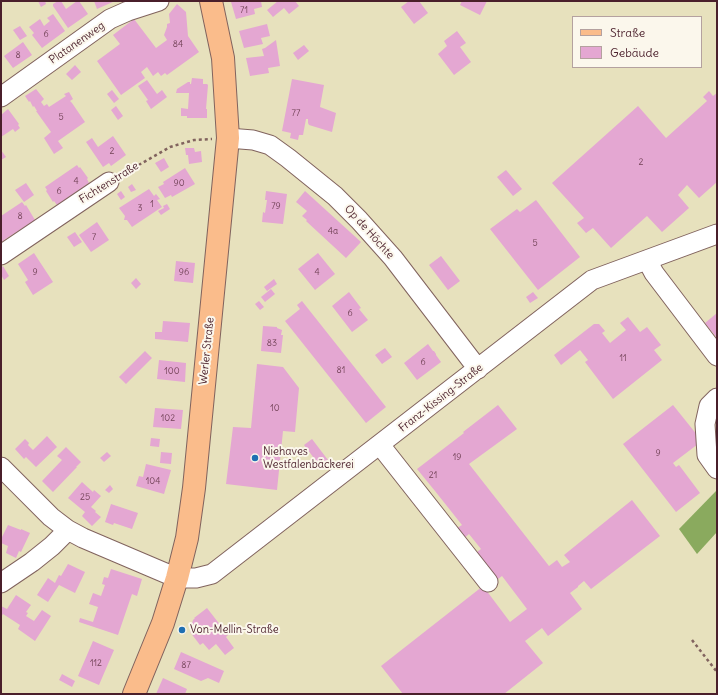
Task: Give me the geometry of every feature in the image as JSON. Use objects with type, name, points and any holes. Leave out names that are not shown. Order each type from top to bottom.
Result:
[{"type":"main road","name":"Werler Straße","points":[[134,694],[157,639],[177,578],[187,538],[194,488],[228,138],[223,58],[210,1]]},
{"type":"street","name":"Platanenweg","points":[[1,97],[110,19],[128,11],[153,3]]},
{"type":"street","name":"Op de Höchte","points":[[228,138],[253,140],[270,145],[334,196],[359,220],[393,258],[478,369]]},
{"type":"street","name":"Fichtenstraße","points":[[1,255],[109,182]]},
{"type":"street","name":"Franz-Kissing-Straße","points":[[177,578],[196,578],[212,574],[592,280],[717,234]]},
{"type":"street","points":[[647,260],[654,273],[717,356]]},
{"type":"street","points":[[717,398],[709,406],[706,424],[707,455],[717,469]]},
{"type":"street","points":[[380,445],[488,582]]},
{"type":"street","points":[[1,466],[51,517],[68,530],[83,538],[177,578]]},
{"type":"street","points":[[1,582],[32,562],[52,546],[68,530]]},
{"type":"path","name":"Fichtenstraße","points":[[109,182],[170,147],[194,140],[228,138]]},
{"type":"path","points":[[692,640],[717,672]]},
{"type":"green space","points":[[717,490],[717,532],[697,554],[679,529]]},
{"type":"building","points":[[38,1],[45,1],[46,4],[41,7]]},
{"type":"building","points":[[61,1],[66,9],[79,1],[88,14],[68,28],[53,6],[53,4]]},
{"type":"building","points":[[94,1],[115,1],[97,9]]},
{"type":"building","points":[[261,1],[262,7],[254,9],[255,14],[236,19],[231,2]]},
{"type":"building","points":[[278,1],[295,1],[299,6],[289,14],[284,8],[273,17],[267,10]]},
{"type":"building","points":[[409,1],[419,1],[428,13],[414,24],[401,7]]},
{"type":"building","points":[[462,1],[487,1],[480,15],[460,5]]},
{"type":"building","points":[[177,4],[186,12],[188,36],[199,52],[167,75],[165,73],[161,76],[158,72],[153,76],[147,67],[141,72],[145,78],[121,95],[97,61],[120,44],[113,35],[134,19],[156,48],[167,40],[164,35],[167,24],[170,23],[169,14]]},
{"type":"building","points":[[53,14],[65,31],[42,48],[32,35],[34,33],[29,27],[40,19],[44,26],[50,21],[47,18]]},
{"type":"building","points":[[267,24],[270,36],[261,38],[263,44],[244,48],[239,31]]},
{"type":"building","points":[[20,26],[27,36],[20,40],[13,30]]},
{"type":"building","points":[[457,31],[466,43],[460,47],[471,62],[454,75],[438,54],[447,46],[444,41]]},
{"type":"building","points":[[276,40],[280,66],[268,68],[269,73],[250,76],[246,58],[264,56],[262,49]]},
{"type":"building","points":[[23,42],[32,55],[13,68],[4,56]]},
{"type":"building","points":[[304,45],[309,51],[298,60],[293,53]]},
{"type":"building","points":[[75,65],[81,72],[72,80],[66,74]]},
{"type":"building","points":[[192,78],[203,79],[203,84],[208,85],[206,109],[207,118],[187,118],[187,116],[181,116],[181,108],[188,109],[189,93],[176,93],[177,89],[188,82],[191,84]]},
{"type":"building","points":[[292,79],[324,85],[320,107],[336,113],[332,132],[309,125],[308,119],[306,119],[303,135],[299,135],[298,140],[290,138],[291,133],[282,131]]},
{"type":"building","points":[[147,80],[157,94],[162,90],[167,97],[151,109],[146,101],[148,100],[138,86]]},
{"type":"building","points":[[36,89],[44,99],[41,102],[44,106],[47,104],[49,107],[66,96],[64,94],[69,92],[73,99],[70,101],[85,122],[58,141],[63,148],[54,154],[44,138],[51,132],[34,106],[33,107],[25,96]]},
{"type":"building","points":[[112,90],[119,99],[114,103],[107,94]]},
{"type":"building","points":[[709,91],[713,96],[717,93],[717,182],[699,198],[687,185],[678,195],[689,208],[662,232],[647,216],[611,248],[593,228],[586,233],[577,223],[584,218],[552,183],[638,106],[666,138],[707,101],[703,97]]},
{"type":"building","points":[[116,106],[123,116],[118,120],[111,110]]},
{"type":"building","points":[[8,109],[19,124],[18,125],[20,128],[15,132],[13,129],[1,137],[1,115]]},
{"type":"building","points":[[113,136],[126,155],[111,166],[109,163],[103,167],[86,142],[92,138],[98,147]]},
{"type":"building","points":[[185,148],[194,148],[195,152],[201,151],[202,162],[189,164],[188,155],[186,155]]},
{"type":"building","points":[[1,150],[6,157],[1,160]]},
{"type":"building","points":[[164,158],[169,167],[161,172],[155,163]]},
{"type":"building","points":[[77,165],[88,178],[89,183],[57,205],[54,201],[53,202],[45,187]]},
{"type":"building","points":[[185,168],[195,184],[172,197],[171,195],[165,198],[158,187],[164,184],[163,182]]},
{"type":"building","points":[[506,170],[522,189],[513,196],[497,177]]},
{"type":"building","points":[[26,183],[34,195],[24,202],[15,190]]},
{"type":"building","points":[[132,184],[136,190],[131,192],[128,187]]},
{"type":"building","points":[[149,189],[154,196],[156,194],[160,199],[157,200],[162,207],[132,227],[127,220],[124,220],[125,216],[119,208]]},
{"type":"building","points":[[121,191],[125,197],[121,200],[117,194]]},
{"type":"building","points":[[266,191],[287,194],[283,224],[262,222],[263,212],[265,213],[267,200],[265,200]]},
{"type":"building","points":[[305,191],[361,242],[346,258],[302,216],[307,211],[296,202]]},
{"type":"building","points":[[536,200],[580,257],[538,290],[490,229],[517,209],[520,212]]},
{"type":"building","points":[[22,202],[25,206],[26,205],[35,220],[1,242],[1,216]]},
{"type":"building","points":[[167,204],[170,209],[161,215],[158,211],[164,208],[163,206]]},
{"type":"building","points":[[97,222],[109,240],[91,252],[79,235]]},
{"type":"building","points":[[75,232],[82,242],[74,247],[67,237]]},
{"type":"building","points":[[34,253],[53,282],[33,295],[25,282],[28,280],[18,264]]},
{"type":"building","points":[[318,253],[335,274],[315,290],[298,269]]},
{"type":"building","points":[[441,256],[460,281],[448,290],[429,265]]},
{"type":"building","points":[[176,261],[195,263],[193,283],[174,281]]},
{"type":"building","points":[[3,266],[9,276],[4,280],[1,275],[1,268]]},
{"type":"building","points":[[136,278],[141,284],[136,289],[131,283]]},
{"type":"building","points":[[274,279],[277,284],[267,291],[264,287]]},
{"type":"building","points":[[271,289],[275,294],[265,302],[261,297]]},
{"type":"building","points":[[349,292],[361,308],[359,309],[368,320],[352,332],[332,306]]},
{"type":"building","points":[[533,292],[538,298],[530,303],[526,297]]},
{"type":"building","points":[[259,301],[264,307],[260,310],[255,304]]},
{"type":"building","points":[[302,301],[386,407],[366,423],[285,321],[300,309],[297,305]]},
{"type":"building","points":[[717,313],[717,338],[705,323]]},
{"type":"building","points":[[628,317],[640,332],[647,327],[661,345],[654,350],[662,360],[613,399],[585,362],[588,360],[580,350],[561,365],[554,355],[594,324],[599,324],[605,331],[602,333],[610,343],[626,330],[620,323]]},
{"type":"building","points":[[163,321],[190,323],[188,342],[155,339],[155,332],[162,332]]},
{"type":"building","points":[[263,326],[277,327],[282,330],[281,335],[283,335],[281,353],[261,351]]},
{"type":"building","points":[[428,344],[441,362],[417,380],[404,363]]},
{"type":"building","points":[[385,348],[392,357],[382,364],[375,355]]},
{"type":"building","points":[[145,351],[152,358],[126,384],[119,377]]},
{"type":"building","points":[[159,360],[186,363],[185,382],[157,379]]},
{"type":"building","points":[[257,364],[283,367],[299,388],[295,432],[283,431],[277,490],[226,484],[233,427],[251,428]]},
{"type":"building","points":[[498,405],[517,429],[469,464],[549,566],[557,560],[562,567],[570,562],[564,555],[632,500],[660,536],[591,589],[584,581],[570,593],[582,609],[548,636],[542,628],[525,641],[543,663],[504,694],[403,694],[381,666],[483,586],[510,622],[527,609],[502,576],[494,582],[473,555],[481,549],[469,534],[462,540],[454,530],[462,525],[417,469]]},
{"type":"building","points":[[673,405],[702,441],[673,463],[676,467],[679,465],[700,493],[676,512],[623,444]]},
{"type":"building","points":[[155,408],[183,410],[181,429],[153,427]]},
{"type":"building","points":[[47,436],[57,447],[36,467],[26,457],[24,459],[15,449],[25,439],[33,450]]},
{"type":"building","points":[[151,438],[160,439],[159,447],[150,446]]},
{"type":"building","points":[[312,439],[328,460],[320,466],[304,445]]},
{"type":"building","points":[[66,447],[81,462],[53,492],[42,481],[62,460],[57,456]]},
{"type":"building","points":[[107,452],[111,456],[104,462],[100,458]]},
{"type":"building","points":[[161,452],[172,453],[171,464],[160,463]]},
{"type":"building","points":[[146,464],[171,470],[164,494],[136,486],[139,476],[143,477]]},
{"type":"building","points":[[82,482],[93,492],[94,490],[101,496],[91,507],[101,517],[92,526],[82,516],[85,512],[68,498]]},
{"type":"building","points":[[110,485],[113,489],[109,493],[105,490]]},
{"type":"building","points":[[111,504],[138,513],[132,529],[114,523],[113,525],[105,522]]},
{"type":"building","points":[[8,525],[30,533],[21,552],[19,551],[16,558],[6,553],[8,546],[1,543],[1,539]]},
{"type":"building","points":[[68,564],[85,572],[75,593],[59,585],[48,602],[37,595],[48,578],[55,583],[59,575],[61,576]]},
{"type":"building","points":[[111,569],[142,579],[137,596],[132,594],[118,635],[79,622],[80,618],[93,622],[98,607],[89,604],[93,593],[101,596],[105,585],[102,584],[104,577],[108,578]]},
{"type":"building","points":[[16,595],[31,605],[26,612],[28,613],[26,616],[34,621],[42,610],[51,616],[35,641],[18,629],[20,625],[3,614],[1,617],[1,606],[7,609]]},
{"type":"building","points":[[207,608],[228,635],[226,637],[234,648],[225,655],[216,644],[209,650],[203,643],[200,645],[190,632],[193,629],[191,626],[194,618]]},
{"type":"building","points":[[93,641],[114,650],[99,685],[78,676]]},
{"type":"building","points":[[181,652],[224,671],[219,683],[208,678],[201,681],[174,669]]},
{"type":"building","points":[[62,674],[75,681],[72,687],[59,680]]},
{"type":"building","points":[[163,678],[187,689],[185,694],[156,694]]},
{"type":"place","name":"Niehaves Westfalenbäckerei","points":[[255,458]]},
{"type":"place","name":"Von-Mellin-Straße","points":[[182,630]]}]
